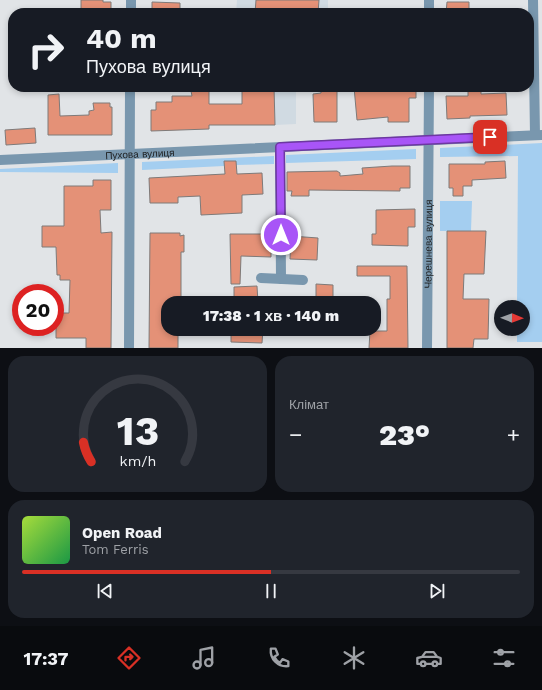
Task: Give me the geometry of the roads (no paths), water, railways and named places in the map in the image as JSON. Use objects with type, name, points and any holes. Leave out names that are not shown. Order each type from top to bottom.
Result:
[{"type":"street","name":"Пухова вулиця","points":[[0,160],[538,135],[534,27]]},
{"type":"street","points":[[129,348],[130,92]]},
{"type":"street","name":"Черешнева вулиця","points":[[427,348],[429,92]]},
{"type":"street","points":[[280,147],[281,279]]},
{"type":"street","points":[[260,278],[303,280]]}]
